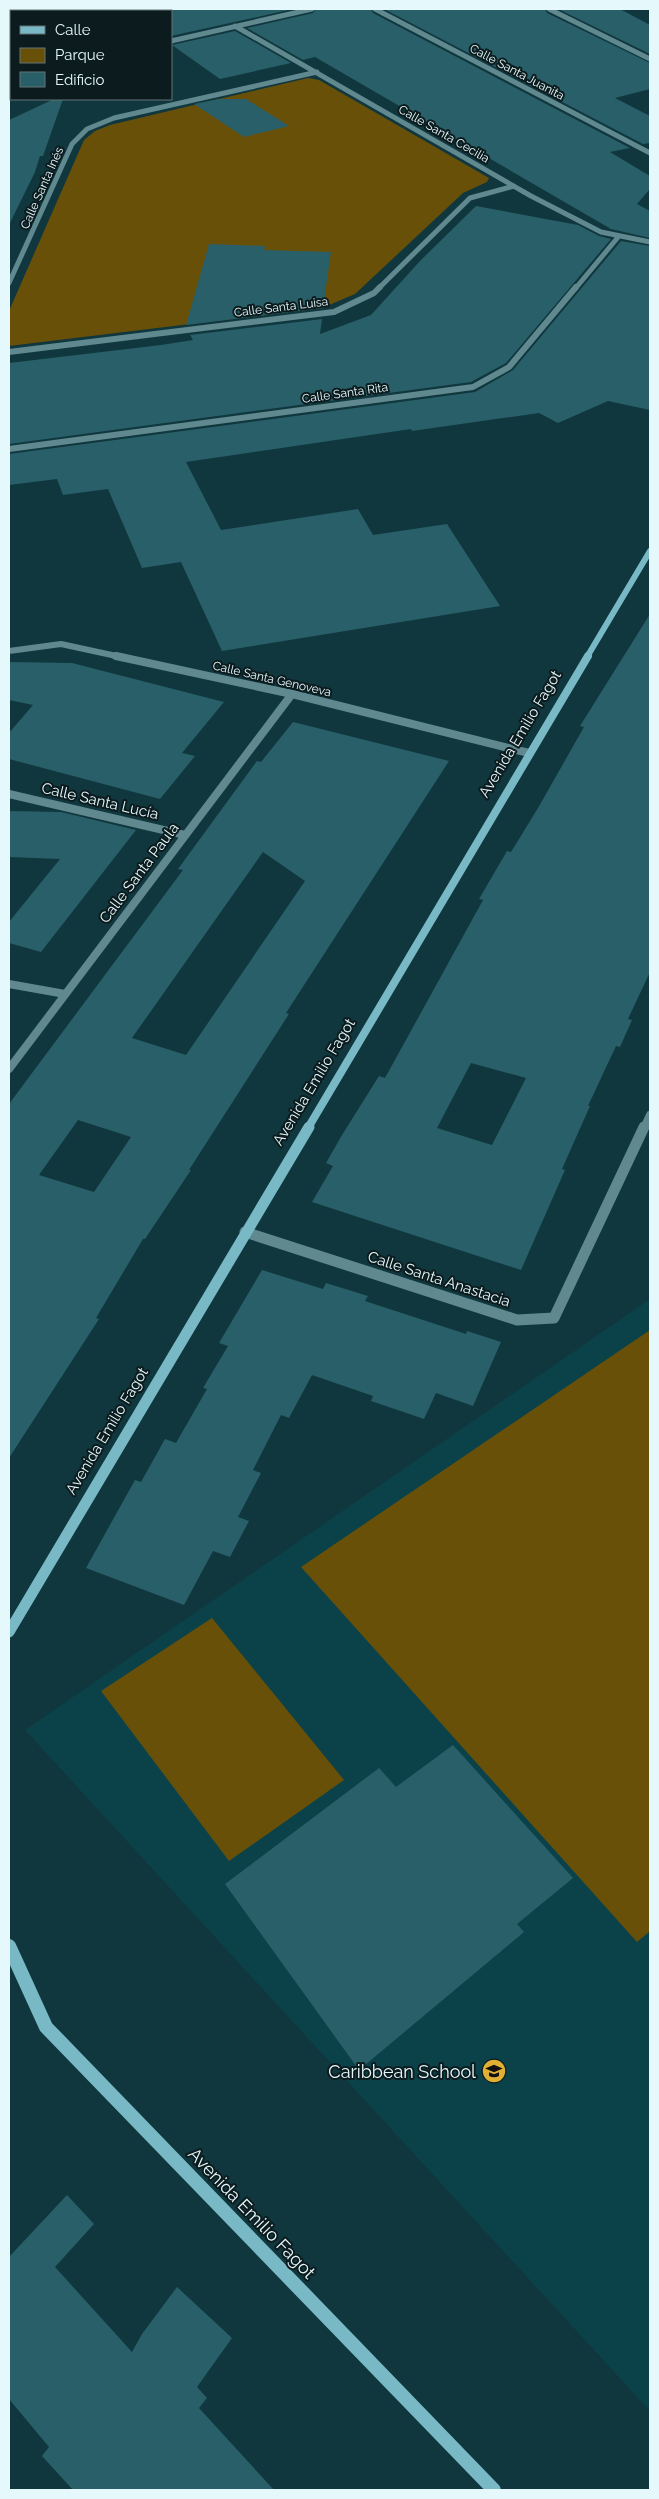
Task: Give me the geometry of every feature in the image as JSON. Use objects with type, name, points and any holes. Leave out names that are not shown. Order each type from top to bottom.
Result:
[{"type":"street","points":[[172,41],[312,9]]},
{"type":"street","name":"Calle Santa Juanita","points":[[375,9],[650,153]]},
{"type":"street","points":[[549,9],[650,59]]},
{"type":"street","name":"Calle Santa Cecilia","points":[[236,26],[514,186],[601,232],[650,242]]},
{"type":"street","name":"Calle Santa Inés","points":[[9,283],[72,144],[87,129],[114,118],[317,72]]},
{"type":"street","name":"Calle Santa Luisa","points":[[9,352],[334,312],[374,293],[470,198],[514,186]]},
{"type":"street","name":"Calle Santa Rita","points":[[9,449],[473,387],[510,367],[619,236]]},
{"type":"street","name":"Avenida Emilio Fagot","points":[[9,1632],[650,551]]},
{"type":"street","name":"Calle Santa Genoveva","points":[[9,651],[61,644],[292,694],[529,753]]},
{"type":"street","name":"Calle Santa Paula","points":[[9,1069],[292,694]]},
{"type":"street","name":"Calle Santa Lucía","points":[[9,794],[185,835]]},
{"type":"street","points":[[9,984],[65,994]]},
{"type":"street","name":"Calle Santa Anastacia","points":[[246,1232],[517,1320],[554,1318],[650,1115]]},
{"type":"street","name":"Avenida Emilio Fagot","points":[[9,1946],[46,2027],[494,2490]]},
{"type":"shaded area","name":"Caribbean School","points":[[650,1299],[650,2411],[25,1730]]},
{"type":"green space","points":[[308,78],[319,80],[489,178],[487,182],[463,193],[355,294],[322,308],[9,346],[9,311],[84,140],[95,131],[110,125]]},
{"type":"green space","points":[[650,1330],[650,1931],[637,1942],[301,1567]]},
{"type":"green space","points":[[212,1618],[344,1780],[229,1861],[101,1691]]},
{"type":"building","points":[[132,9],[293,9],[172,36],[172,10]]},
{"type":"building","points":[[316,9],[371,9],[373,13],[630,148],[610,152],[650,176],[650,189],[637,204],[650,211],[650,238],[611,229],[315,57],[303,60],[247,28],[313,13]]},
{"type":"building","points":[[384,9],[545,9],[547,13],[650,63],[650,89],[615,98],[650,116],[650,143],[643,144]]},
{"type":"building","points":[[558,9],[620,9],[650,25],[650,54]]},
{"type":"building","points":[[235,31],[291,63],[220,79],[172,45]]},
{"type":"building","points":[[219,99],[246,99],[289,126],[244,137],[194,104]]},
{"type":"building","points":[[52,100],[63,100],[43,156],[40,156],[35,172],[9,225],[9,120]]},
{"type":"building","points":[[476,206],[578,225],[599,236],[611,239],[506,363],[471,382],[9,444],[9,363],[161,345],[193,340],[190,335],[322,319],[320,334],[371,315],[420,261]]},
{"type":"building","points":[[621,241],[650,246],[650,410],[608,401],[558,423],[539,413],[412,431],[411,429],[186,462],[221,530],[358,509],[373,535],[447,524],[500,606],[222,651],[181,562],[142,568],[108,489],[63,495],[57,479],[9,485],[9,454],[475,392],[513,370]]},
{"type":"building","points":[[209,244],[265,246],[264,250],[331,252],[323,308],[186,325]]},
{"type":"building","points":[[650,614],[650,972],[628,1019],[632,1020],[620,1047],[616,1046],[588,1106],[590,1106],[562,1169],[565,1170],[521,1270],[312,1202],[333,1166],[326,1163],[379,1076],[385,1078],[483,900],[479,899],[507,851],[511,852],[538,808],[584,727],[580,726]],"holes":[[[471,1063],[526,1078],[492,1145],[437,1128]]]},
{"type":"building","points":[[9,662],[72,663],[224,702],[182,753],[195,756],[160,799],[9,759],[9,733],[33,705],[9,700]]},
{"type":"building","points":[[293,722],[449,761],[286,1013],[289,1014],[189,1170],[191,1170],[145,1239],[143,1239],[96,1318],[99,1319],[9,1458],[9,1104],[183,870],[178,869],[257,761],[261,762]],"holes":[[[263,852],[305,881],[186,1055],[132,1038]],[[78,1120],[131,1137],[94,1192],[39,1175]]]},
{"type":"building","points":[[9,811],[61,812],[136,830],[41,952],[9,943],[9,922],[60,859],[9,857]]},
{"type":"building","points":[[262,1270],[323,1289],[326,1283],[368,1296],[365,1301],[466,1334],[467,1331],[501,1342],[473,1406],[436,1393],[424,1419],[371,1401],[373,1396],[312,1375],[289,1418],[281,1415],[253,1470],[261,1473],[238,1517],[249,1521],[230,1557],[213,1551],[184,1605],[86,1568],[135,1480],[141,1482],[165,1439],[176,1443],[207,1389],[203,1388],[228,1346],[219,1343]]},
{"type":"building","points":[[453,1745],[573,1878],[517,1924],[524,1932],[359,2070],[225,1884],[379,1768],[396,1787]]},
{"type":"building","points":[[67,2195],[94,2224],[55,2267],[132,2352],[142,2334],[177,2287],[232,2338],[197,2387],[207,2398],[199,2408],[274,2490],[73,2490],[42,2456],[49,2447],[9,2399],[9,2257]]},
{"type":"place","name":"Caribbean School","points":[[494,2071]]}]
